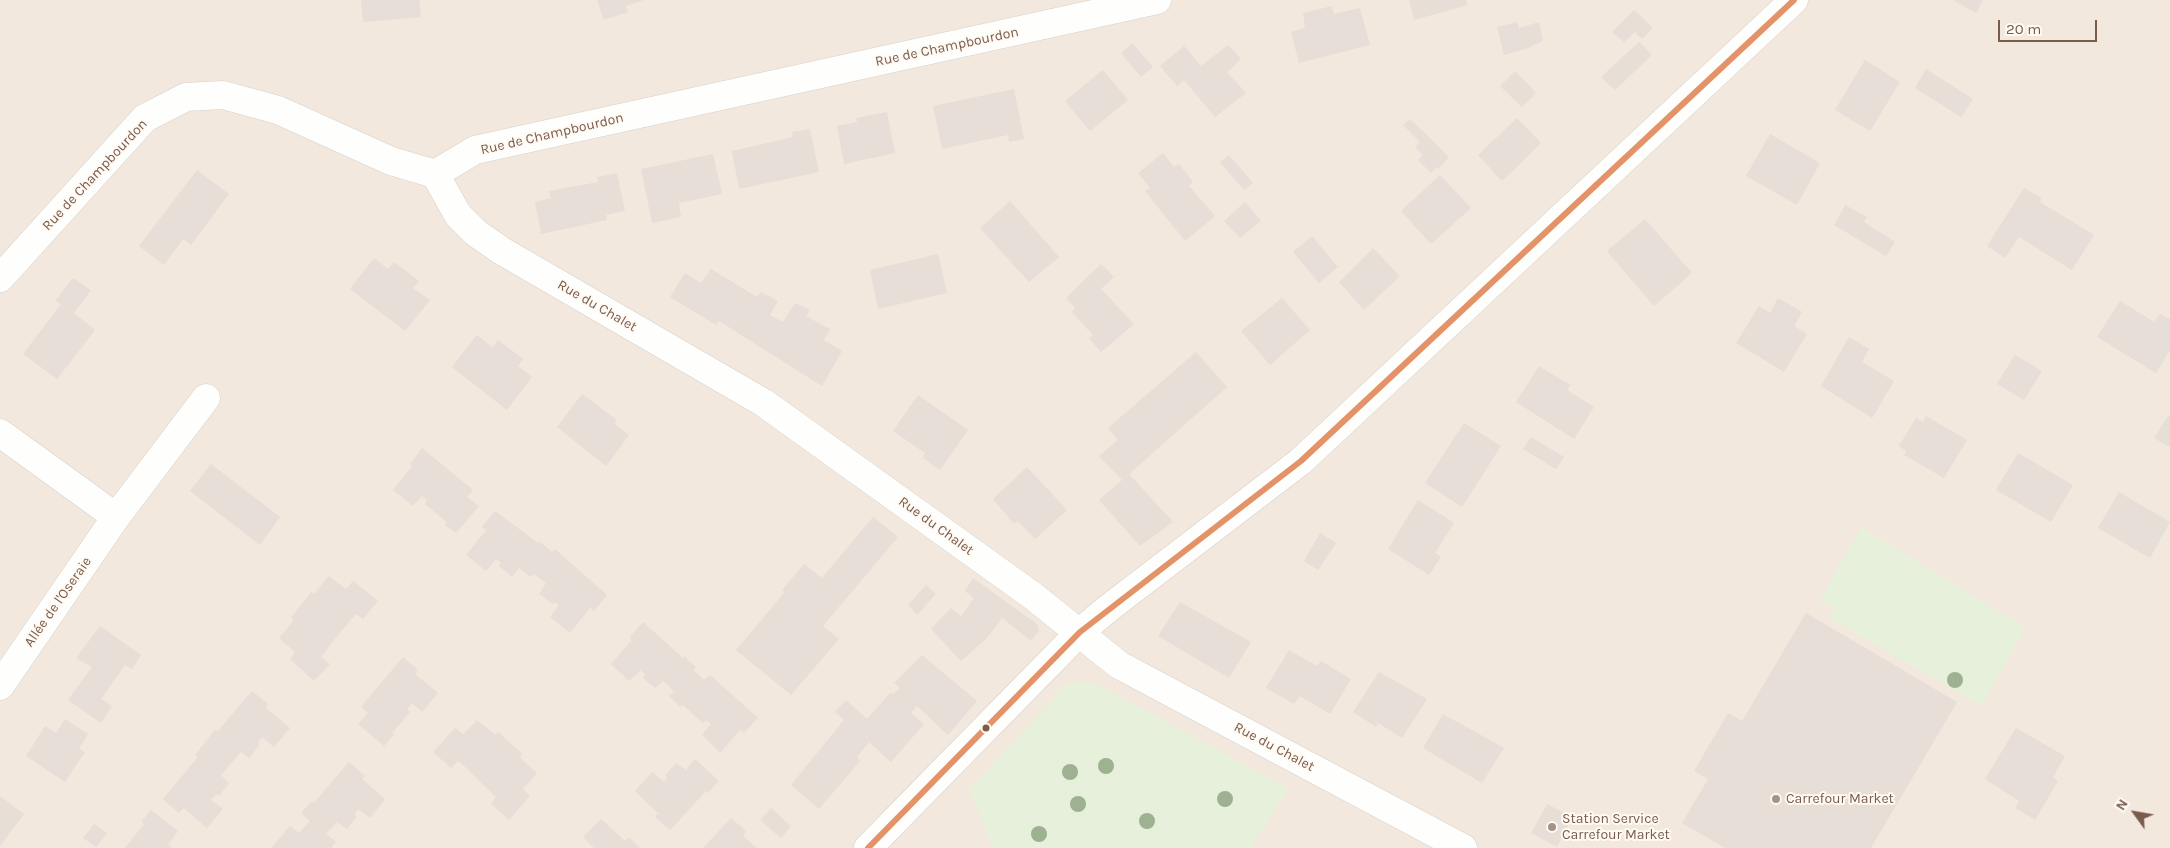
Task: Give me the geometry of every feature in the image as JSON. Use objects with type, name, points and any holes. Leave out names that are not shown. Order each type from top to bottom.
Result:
[{"type":"street","name":"Rue de Champbourdon","points":[[0,278],[145,118],[186,98],[223,95],[278,110],[391,162],[435,174],[475,150],[1120,4],[1157,0]]},
{"type":"street","points":[[868,848],[1080,632],[1110,606],[1301,461],[1794,0]]},
{"type":"street","name":"Rue du Chalet","points":[[435,174],[458,215],[476,233],[510,256],[764,403],[1025,590],[1119,665],[1463,848]]},
{"type":"street","name":"Allée de l'Oseraie","points":[[0,686],[116,518],[206,398]]},
{"type":"street","points":[[0,433],[116,518]]},
{"type":"shaded area","points":[[0,0],[2170,0],[2170,848],[0,848]]},
{"type":"green space","points":[[1861,527],[2025,628],[1982,706],[1829,618],[1835,609],[1820,600]]},
{"type":"green space","points":[[1076,682],[1097,684],[1289,789],[1250,848],[993,848],[969,790],[1065,686]]},
{"type":"building","points":[[361,0],[419,0],[421,17],[363,22]]},
{"type":"building","points":[[597,0],[644,0],[626,6],[628,12],[604,20]]},
{"type":"building","points":[[1409,0],[1466,0],[1468,5],[1414,20]]},
{"type":"building","points":[[1953,0],[1983,0],[1976,13]]},
{"type":"building","points":[[1332,6],[1334,14],[1360,8],[1370,45],[1299,63],[1291,32],[1305,28],[1303,13]]},
{"type":"building","points":[[1634,10],[1653,28],[1642,39],[1635,32],[1624,42],[1612,32]]},
{"type":"building","points":[[1517,22],[1519,28],[1539,22],[1543,41],[1528,48],[1504,55],[1497,27]]},
{"type":"building","points":[[1639,42],[1652,55],[1615,90],[1601,77]]},
{"type":"building","points":[[1132,43],[1153,67],[1141,77],[1121,53]]},
{"type":"building","points":[[1228,45],[1241,59],[1227,72],[1246,93],[1215,117],[1184,80],[1177,86],[1160,66],[1184,46],[1201,66]]},
{"type":"building","points":[[1865,60],[1900,82],[1870,131],[1835,110]]},
{"type":"building","points":[[1926,69],[1973,99],[1961,117],[1915,88]]},
{"type":"building","points":[[1103,70],[1128,100],[1090,131],[1065,101]]},
{"type":"building","points":[[1515,71],[1536,93],[1522,107],[1500,86]]},
{"type":"building","points":[[1014,89],[1024,139],[1009,142],[1008,135],[942,149],[933,106]]},
{"type":"building","points":[[887,112],[895,153],[844,164],[837,126],[857,122],[856,118]]},
{"type":"building","points":[[1517,118],[1541,143],[1502,181],[1478,155]]},
{"type":"building","points":[[1410,119],[1449,157],[1438,169],[1436,167],[1431,173],[1418,160],[1423,155],[1415,147],[1420,142],[1403,125]]},
{"type":"building","points":[[810,129],[819,172],[739,189],[732,151],[793,137],[792,132]]},
{"type":"building","points":[[1770,134],[1820,163],[1797,205],[1746,176]]},
{"type":"building","points":[[1163,153],[1174,167],[1179,164],[1193,182],[1189,186],[1215,216],[1185,241],[1145,191],[1150,188],[1138,173]]},
{"type":"building","points":[[713,154],[722,194],[679,203],[681,217],[652,223],[641,169]]},
{"type":"building","points":[[1229,155],[1253,183],[1244,190],[1220,162]]},
{"type":"building","points":[[197,170],[229,194],[191,245],[183,239],[164,265],[139,246]]},
{"type":"building","points":[[617,173],[625,211],[606,215],[607,220],[541,234],[535,202],[551,198],[549,191],[598,182],[597,177]]},
{"type":"building","points":[[1440,175],[1471,208],[1431,244],[1401,211]]},
{"type":"building","points":[[2024,188],[2042,198],[2040,202],[2094,235],[2072,270],[2019,237],[2005,258],[1987,246]]},
{"type":"building","points":[[1010,201],[1059,257],[1029,282],[980,228]]},
{"type":"building","points":[[1245,202],[1261,221],[1240,238],[1224,221]]},
{"type":"building","points":[[1845,205],[1867,217],[1864,222],[1895,242],[1886,256],[1834,225]]},
{"type":"building","points":[[1645,219],[1692,273],[1654,306],[1607,251]]},
{"type":"building","points":[[1312,236],[1338,267],[1319,283],[1293,252]]},
{"type":"building","points":[[1373,248],[1400,276],[1364,310],[1339,282]]},
{"type":"building","points":[[938,254],[947,293],[878,309],[870,270]]},
{"type":"building","points":[[374,258],[388,269],[394,262],[419,281],[413,288],[430,300],[405,331],[350,289]]},
{"type":"building","points":[[1101,264],[1114,277],[1101,289],[1134,324],[1101,352],[1089,338],[1093,335],[1072,312],[1075,308],[1066,298]]},
{"type":"building","points":[[711,269],[757,297],[761,292],[778,301],[770,315],[783,322],[795,303],[810,310],[806,316],[830,329],[824,340],[842,351],[822,386],[719,321],[716,325],[670,297],[685,273],[701,283]]},
{"type":"building","points":[[73,278],[91,290],[74,313],[95,330],[57,379],[23,354],[61,304],[55,301]]},
{"type":"building","points":[[1282,298],[1310,330],[1270,365],[1241,331]]},
{"type":"building","points":[[1778,298],[1802,312],[1794,326],[1807,334],[1784,372],[1736,343],[1759,306],[1770,313]]},
{"type":"building","points":[[2120,301],[2154,322],[2160,314],[2170,319],[2170,350],[2156,373],[2097,337]]},
{"type":"building","points":[[477,335],[493,348],[498,340],[523,359],[518,366],[532,377],[507,410],[452,367]]},
{"type":"building","points":[[1849,337],[1869,349],[1862,362],[1894,381],[1872,418],[1821,386]]},
{"type":"building","points":[[1196,352],[1227,387],[1129,474],[1173,522],[1140,546],[1099,500],[1122,480],[1099,456],[1118,440],[1108,428]]},
{"type":"building","points":[[2015,355],[2042,371],[2024,400],[1997,384]]},
{"type":"building","points":[[1539,366],[1570,385],[1567,390],[1594,407],[1574,439],[1516,402]]},
{"type":"building","points":[[582,394],[617,420],[614,423],[629,435],[606,466],[557,427]]},
{"type":"building","points":[[918,395],[968,430],[940,470],[923,458],[925,453],[893,431]]},
{"type":"building","points":[[1926,416],[1967,440],[1944,478],[1904,455],[1906,451],[1899,446],[1916,418],[1923,422]]},
{"type":"building","points":[[2168,416],[2170,417],[2170,447],[2154,438]]},
{"type":"building","points":[[1464,423],[1501,446],[1462,507],[1425,483]]},
{"type":"building","points":[[1531,437],[1564,457],[1556,469],[1523,449]]},
{"type":"building","points":[[422,448],[473,490],[467,497],[479,506],[456,533],[445,525],[447,522],[425,504],[427,500],[422,496],[413,506],[393,490],[412,466],[410,464]]},
{"type":"building","points":[[2018,453],[2073,485],[2051,522],[1996,490]]},
{"type":"building","points":[[211,464],[280,517],[260,545],[190,491]]},
{"type":"building","points":[[1027,467],[1067,510],[1035,539],[1018,521],[1014,524],[993,499]]},
{"type":"building","points":[[2119,492],[2170,522],[2150,558],[2098,528]]},
{"type":"building","points":[[1418,500],[1454,523],[1435,553],[1441,557],[1429,575],[1388,549]]},
{"type":"building","points":[[495,511],[552,552],[555,549],[607,595],[594,611],[590,608],[570,633],[550,617],[559,605],[555,602],[553,604],[539,594],[546,583],[534,574],[531,577],[519,568],[512,577],[499,566],[501,563],[496,559],[486,571],[466,555],[486,530],[482,527]]},
{"type":"building","points":[[873,517],[898,537],[823,626],[839,639],[791,695],[736,650],[785,592],[782,590],[804,564],[822,578]]},
{"type":"building","points":[[1320,533],[1336,543],[1318,570],[1304,561]]},
{"type":"building","points":[[329,576],[346,589],[353,581],[378,601],[363,619],[356,614],[338,635],[321,657],[330,664],[314,681],[290,659],[295,652],[279,638],[294,620],[291,617],[311,592],[314,594]]},
{"type":"building","points":[[973,578],[1037,624],[1039,631],[1031,641],[1002,618],[987,638],[961,661],[931,629],[951,608],[961,616],[974,598],[965,591]]},
{"type":"building","points":[[926,585],[936,594],[917,615],[908,605]]},
{"type":"building","points":[[1180,602],[1251,642],[1229,678],[1158,636]]},
{"type":"building","points":[[1806,613],[1957,702],[1871,848],[1725,848],[1682,823],[1708,779],[1694,771],[1728,713],[1742,721]]},
{"type":"building","points":[[643,622],[683,658],[684,656],[696,667],[693,670],[704,680],[710,675],[758,718],[744,733],[740,730],[720,753],[702,735],[711,724],[706,720],[703,723],[683,705],[680,707],[669,696],[674,691],[663,681],[655,688],[643,678],[645,675],[641,670],[629,681],[611,664],[632,640],[630,637]]},
{"type":"building","points":[[100,626],[141,655],[132,669],[125,665],[101,699],[112,706],[101,723],[68,700],[92,667],[76,658]]},
{"type":"building","points":[[1289,650],[1317,666],[1321,661],[1351,679],[1330,714],[1300,696],[1294,704],[1266,688]]},
{"type":"building","points":[[922,655],[977,701],[948,735],[917,706],[911,713],[924,724],[891,762],[869,742],[857,757],[860,761],[819,809],[791,785],[844,720],[835,712],[846,700],[867,719],[890,693],[893,694],[900,688],[894,683]]},
{"type":"building","points":[[403,657],[418,670],[415,674],[438,693],[422,712],[412,703],[407,709],[410,712],[392,733],[394,734],[384,746],[358,724],[368,713],[361,707]]},
{"type":"building","points":[[1379,672],[1427,699],[1402,738],[1378,723],[1376,727],[1353,712]]},
{"type":"building","points":[[252,691],[268,704],[266,708],[290,728],[274,747],[262,737],[257,743],[260,744],[249,758],[241,752],[221,775],[229,783],[219,796],[217,794],[211,800],[223,809],[207,828],[184,808],[179,813],[163,799],[198,757],[195,755],[215,730],[218,731]]},
{"type":"building","points":[[1443,714],[1504,748],[1482,783],[1423,748]]},
{"type":"building","points":[[65,719],[88,734],[79,749],[85,752],[65,782],[26,756],[45,726],[56,733]]},
{"type":"building","points":[[477,720],[495,735],[498,732],[522,753],[520,758],[537,773],[523,789],[530,796],[509,820],[491,804],[496,797],[464,766],[458,761],[451,768],[433,752],[455,728],[463,734]]},
{"type":"building","points":[[2016,728],[2065,756],[2053,777],[2058,781],[2035,820],[2015,808],[2019,801],[1985,779]]},
{"type":"building","points":[[695,759],[719,781],[708,793],[706,791],[670,830],[655,817],[658,813],[635,791],[652,772],[664,782],[667,778],[665,776],[676,763],[686,770]]},
{"type":"building","points":[[349,762],[365,776],[362,779],[385,799],[370,818],[358,809],[354,815],[357,816],[347,829],[337,822],[326,834],[336,842],[331,848],[271,848],[290,826],[299,833],[310,821],[301,813],[312,801],[314,803]]},
{"type":"building","points":[[0,796],[24,814],[0,846]]},
{"type":"building","points":[[1547,804],[1572,817],[1557,847],[1531,833]]},
{"type":"building","points":[[771,808],[791,826],[781,838],[760,820]]},
{"type":"building","points":[[151,810],[178,831],[168,845],[172,848],[125,848],[144,824],[142,821]]},
{"type":"building","points":[[731,818],[746,831],[743,836],[757,848],[703,848]]},
{"type":"building","points":[[601,819],[625,841],[629,837],[640,848],[594,848],[583,837]]},
{"type":"building","points":[[94,824],[107,833],[96,847],[83,838]]},
{"type":"transit line","points":[[868,848],[1080,632],[1301,461],[1794,0]]},
{"type":"place","name":"Carrefour Market","points":[[1776,799]]},
{"type":"place","name":"Station Service Carrefour Market","points":[[1552,827]]}]
